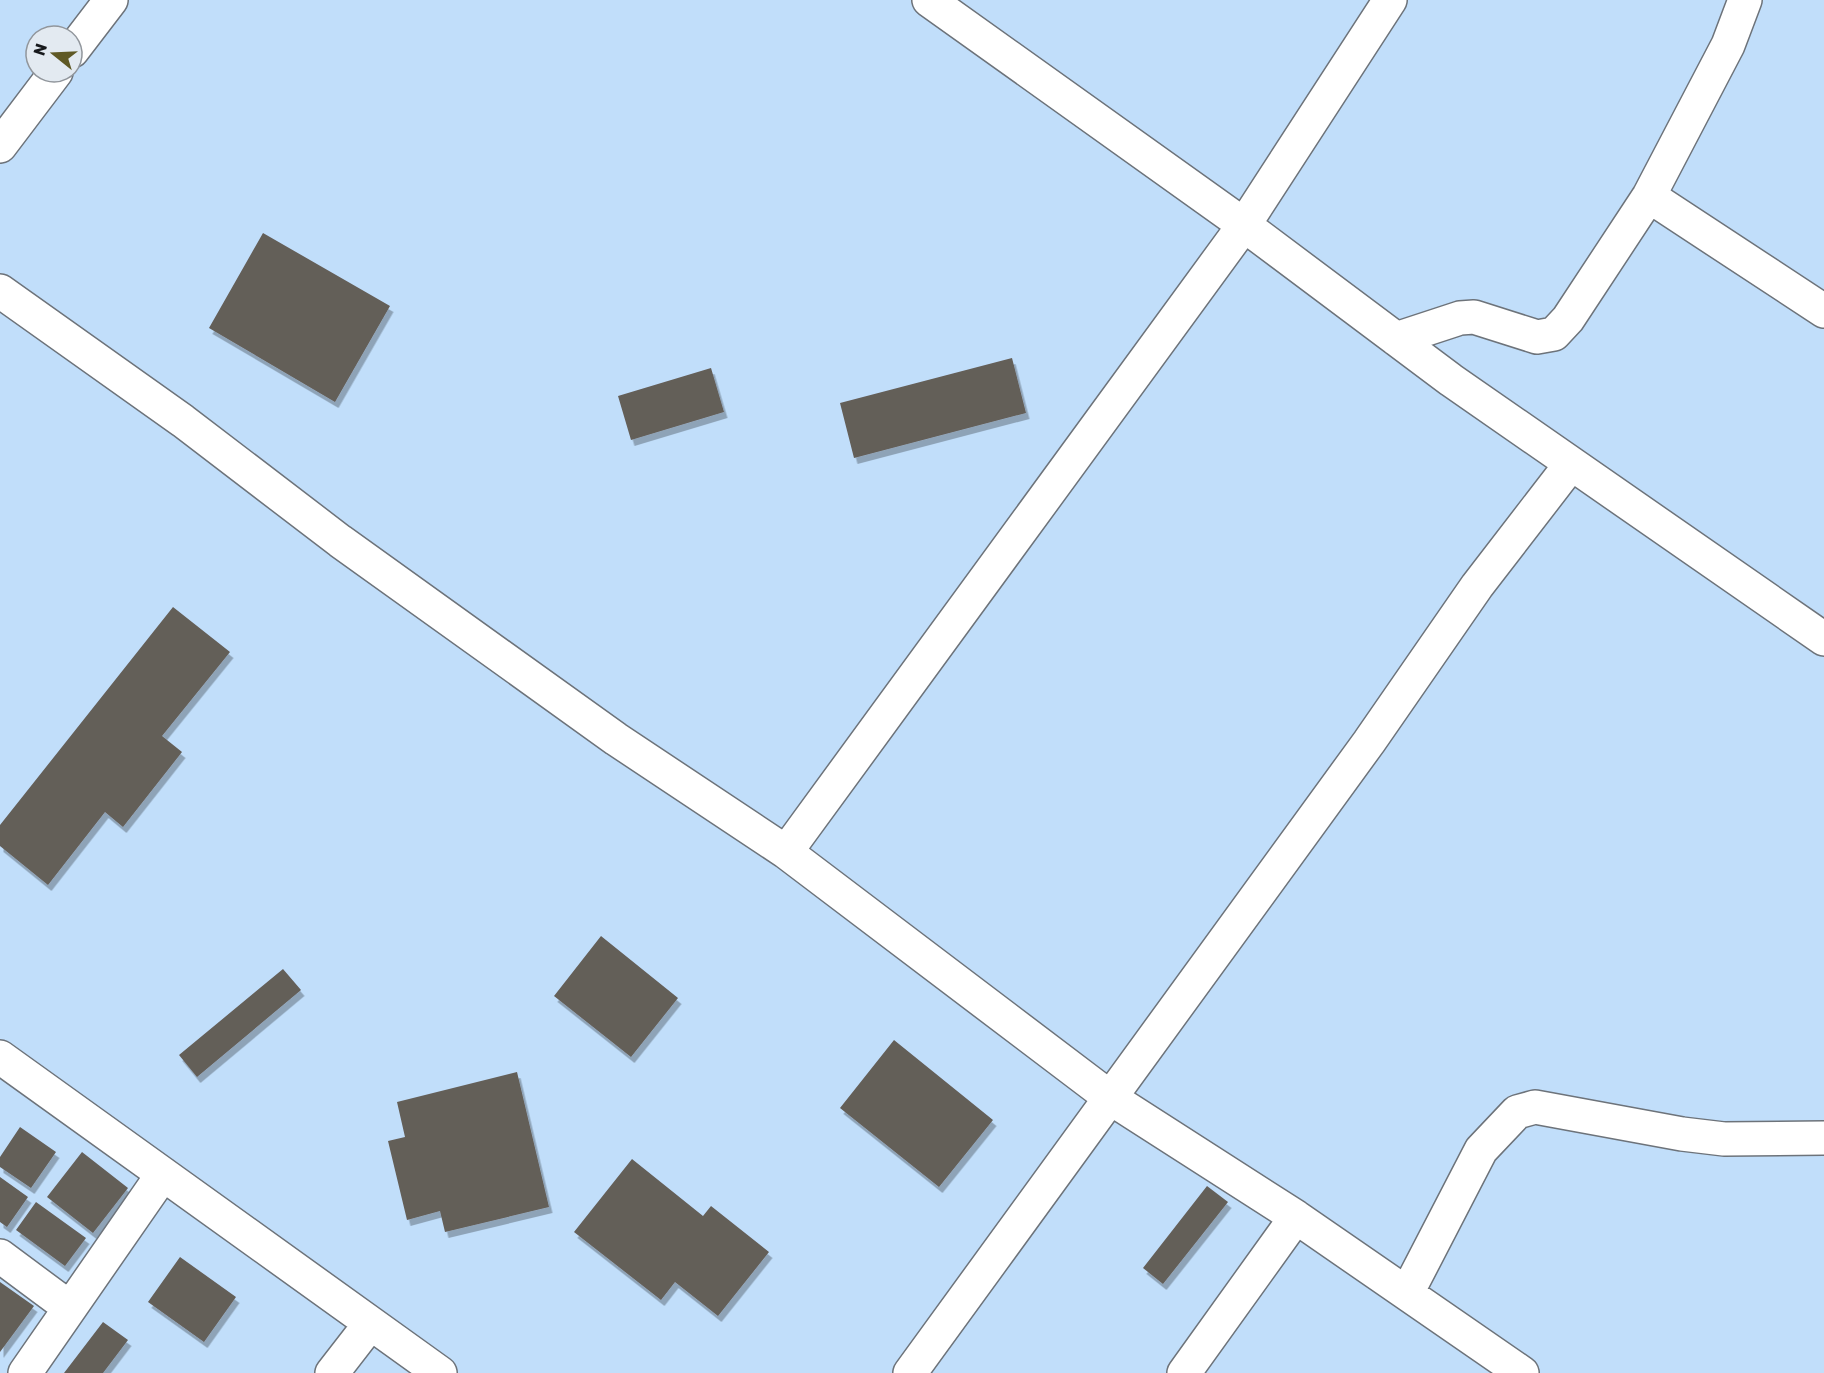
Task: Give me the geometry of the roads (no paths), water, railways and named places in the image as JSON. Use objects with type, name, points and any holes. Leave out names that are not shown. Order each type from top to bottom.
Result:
[{"type":"street","points":[[84,35],[111,0]]},
{"type":"street","points":[[929,0],[1244,225],[1396,339],[1571,464],[1824,639]]},
{"type":"street","points":[[786,852],[1244,225],[1390,0]]},
{"type":"street","points":[[1396,339],[1460,318],[1474,317],[1537,337],[1554,334],[1568,319],[1649,196],[1728,45],[1745,0]]},
{"type":"street","points":[[0,146],[47,84]]},
{"type":"street","points":[[1649,196],[1824,310]]},
{"type":"street","points":[[0,291],[183,421],[340,541],[607,732],[786,852],[1112,1099],[1296,1216],[1521,1373]]},
{"type":"street","points":[[910,1373],[1112,1099],[1209,960],[1369,742],[1477,586],[1571,464]]},
{"type":"street","points":[[0,1057],[440,1373]]},
{"type":"street","points":[[1407,1293],[1481,1150],[1517,1112],[1535,1107],[1682,1134],[1724,1139],[1824,1138]]},
{"type":"street","points":[[26,1373],[163,1174]]},
{"type":"street","points":[[1184,1373],[1296,1216]]},
{"type":"street","points":[[0,1256],[70,1308]]},
{"type":"street","points":[[332,1373],[370,1324]]}]
